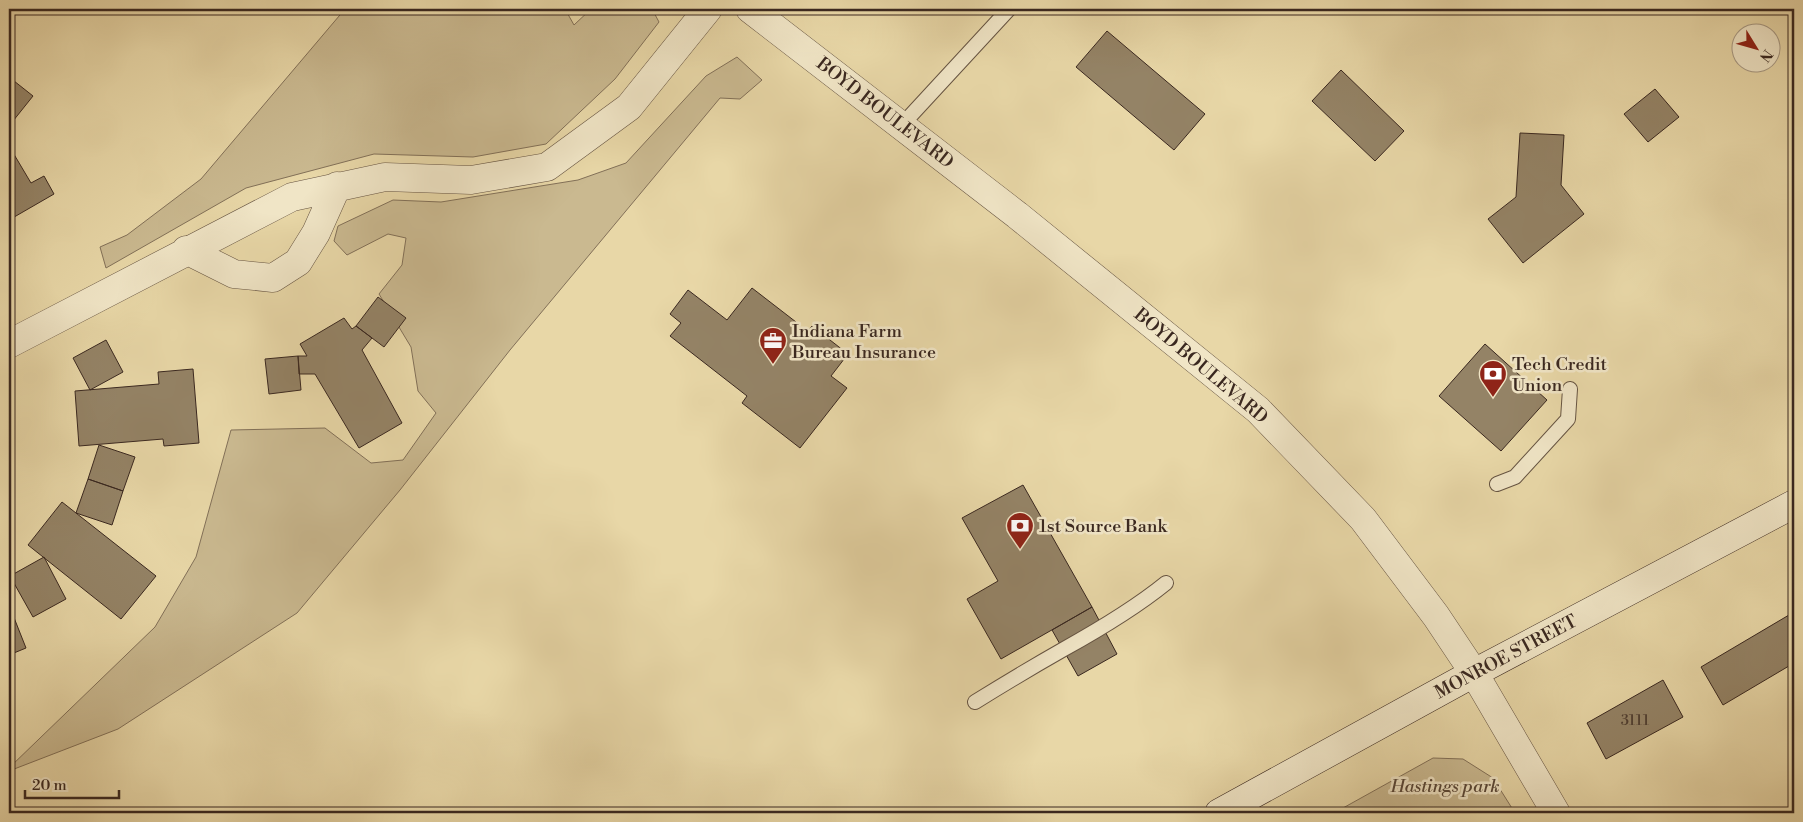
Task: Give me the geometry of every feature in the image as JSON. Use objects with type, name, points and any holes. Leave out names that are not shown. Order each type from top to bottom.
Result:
[{"type":"street","points":[[9,344],[292,196],[386,177],[471,180],[547,167],[628,107],[708,9]]},
{"type":"street","name":"BOYD BOULEVARD","points":[[750,9],[1017,215],[1258,410],[1362,519],[1436,616],[1474,673],[1556,813]]},
{"type":"street","points":[[186,250],[234,274],[273,278],[298,262],[316,233],[337,186]]},
{"type":"street","name":"MONROE STREET","points":[[1219,813],[1474,673],[1794,504]]},
{"type":"lane","points":[[901,126],[1009,9]]},
{"type":"lane","points":[[1498,484],[1515,477],[1568,419],[1570,389]]},
{"type":"lane","points":[[975,702],[1063,649],[1103,628],[1142,602],[1166,583]]},
{"type":"green space","points":[[345,9],[565,9],[574,25],[591,9],[652,9],[659,22],[615,79],[546,144],[473,157],[374,154],[246,188],[106,268],[100,247],[127,235],[201,179]]},
{"type":"green space","points":[[737,57],[762,80],[740,99],[720,98],[510,350],[400,490],[297,613],[118,729],[9,771],[9,768],[155,627],[196,557],[231,430],[325,428],[371,463],[403,460],[436,413],[418,391],[411,347],[379,294],[402,265],[406,238],[388,234],[347,255],[334,241],[338,226],[393,200],[441,202],[578,180],[626,163],[706,76]]},
{"type":"green space","name":"Hastings park","points":[[1433,758],[1463,759],[1493,778],[1515,813],[1334,813]]},
{"type":"building","points":[[1107,31],[1205,114],[1174,150],[1076,67]]},
{"type":"building","points":[[1341,70],[1404,131],[1375,161],[1312,101]]},
{"type":"building","points":[[9,77],[33,96],[9,126]]},
{"type":"building","points":[[1655,89],[1679,117],[1648,142],[1624,114]]},
{"type":"building","points":[[1520,133],[1564,135],[1561,185],[1584,214],[1523,263],[1488,219],[1516,197]]},
{"type":"building","points":[[12,151],[31,183],[44,176],[54,194],[9,220],[9,153]]},
{"type":"building","name":"Indiana Farm Bureau Insurance","points":[[752,288],[796,322],[792,327],[804,337],[812,326],[848,354],[831,376],[847,388],[800,448],[742,403],[747,396],[670,336],[681,323],[670,314],[688,290],[727,320]]},
{"type":"building","points":[[378,297],[406,318],[384,347],[356,326]]},
{"type":"building","points":[[344,318],[352,329],[356,326],[372,338],[362,350],[402,423],[359,448],[315,374],[299,374],[298,356],[307,356],[300,344]]},
{"type":"building","points":[[106,340],[123,372],[90,390],[73,358]]},
{"type":"building","name":"Tech Credit Union","points":[[1485,344],[1547,400],[1501,451],[1439,396]]},
{"type":"building","points":[[298,356],[301,390],[269,394],[265,359]]},
{"type":"building","points":[[193,369],[199,443],[164,446],[163,439],[79,446],[75,391],[159,384],[158,372]]},
{"type":"building","points":[[99,445],[135,457],[123,491],[88,479]]},
{"type":"building","points":[[88,479],[123,491],[112,525],[76,513]]},
{"type":"building","name":"1st Source Bank","points":[[1023,485],[1092,607],[1001,659],[967,599],[998,581],[962,518]]},
{"type":"building","points":[[62,502],[156,576],[121,619],[28,545]]},
{"type":"building","points":[[44,557],[66,599],[33,617],[10,576]]},
{"type":"building","points":[[9,605],[26,648],[9,655]]},
{"type":"building","points":[[1092,607],[1117,654],[1078,676],[1052,630]]},
{"type":"building","points":[[1789,615],[1794,624],[1794,663],[1723,705],[1701,667]]},
{"type":"building","points":[[1663,680],[1683,717],[1606,759],[1587,723]]},
{"type":"place","name":"Indiana Farm Bureau Insurance","points":[[773,365]]},
{"type":"place","name":"Tech Credit Union","points":[[1493,398]]},
{"type":"place","name":"1st Source Bank","points":[[1020,550]]}]
